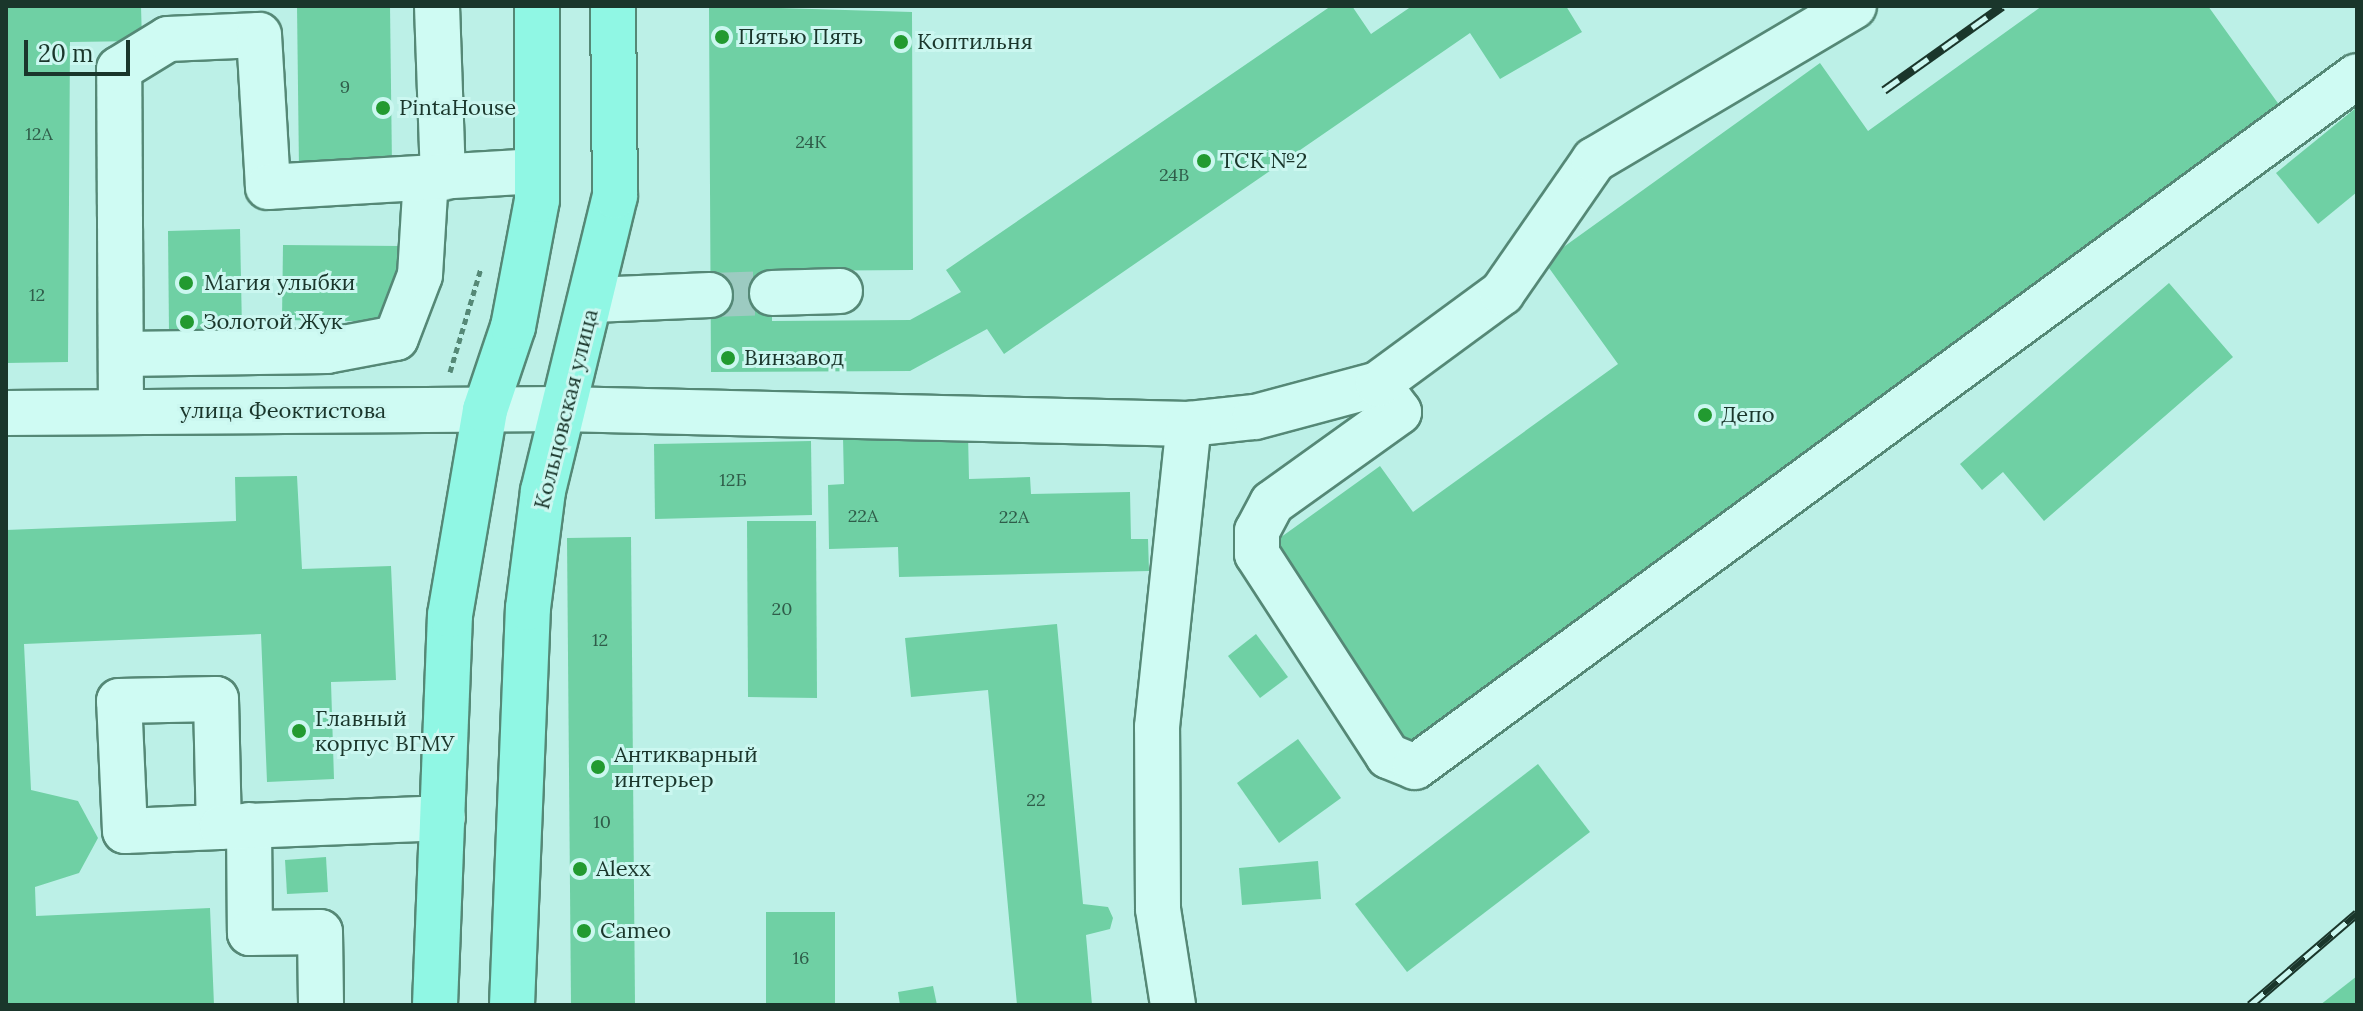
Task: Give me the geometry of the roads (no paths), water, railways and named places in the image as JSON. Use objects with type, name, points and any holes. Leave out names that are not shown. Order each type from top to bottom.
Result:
[{"type":"main road","points":[[435,1005],[450,615],[485,410],[513,327],[537,171],[537,6]]},
{"type":"main road","name":"Кольцовская улица","points":[[512,1005],[528,608],[561,409],[593,300],[615,196],[613,6]]},
{"type":"street","points":[[121,354],[327,351],[396,338],[420,275],[435,178],[437,6]]},
{"type":"street","points":[[1854,6],[1594,160],[1502,293],[1378,384],[1399,412],[1272,503],[1257,531],[1257,554],[1388,756],[1415,767],[2357,76]]},
{"type":"street","points":[[121,412],[119,69],[168,39],[259,35],[268,187],[537,171]]},
{"type":"street","points":[[772,293],[840,291]]},
{"type":"street","points":[[593,300],[710,295]]},
{"type":"street","name":"улица Феоктистова","points":[[6,413],[561,409],[1189,424],[1255,417],[1378,384]]},
{"type":"street","points":[[1173,1005],[1158,909],[1157,727],[1189,424]]},
{"type":"street","points":[[321,1005],[320,932],[250,933],[234,826],[443,818]]},
{"type":"tunnel","points":[[710,295],[772,293]]},
{"type":"railway","points":[[1884,90],[2002,6]]},
{"type":"railway","points":[[2250,1005],[2357,913]]},
{"type":"place","name":"Пятью Пять","points":[[722,37]]},
{"type":"place","name":"Коптильня","points":[[901,42]]},
{"type":"place","name":"PintaHouse","points":[[383,108]]},
{"type":"place","name":"ТСК №2","points":[[1204,161]]},
{"type":"place","name":"Магия улыбки","points":[[186,283]]},
{"type":"place","name":"Золотой Жук","points":[[187,322]]},
{"type":"place","name":"Винзавод","points":[[728,358]]},
{"type":"place","name":"Депо","points":[[1705,415]]},
{"type":"place","name":"Главный корпус ВГМУ","points":[[299,731]]},
{"type":"place","name":"Антикварный интерьер","points":[[598,767]]},
{"type":"place","name":"Alexx","points":[[580,869]]},
{"type":"place","name":"Cameo","points":[[584,931]]}]
